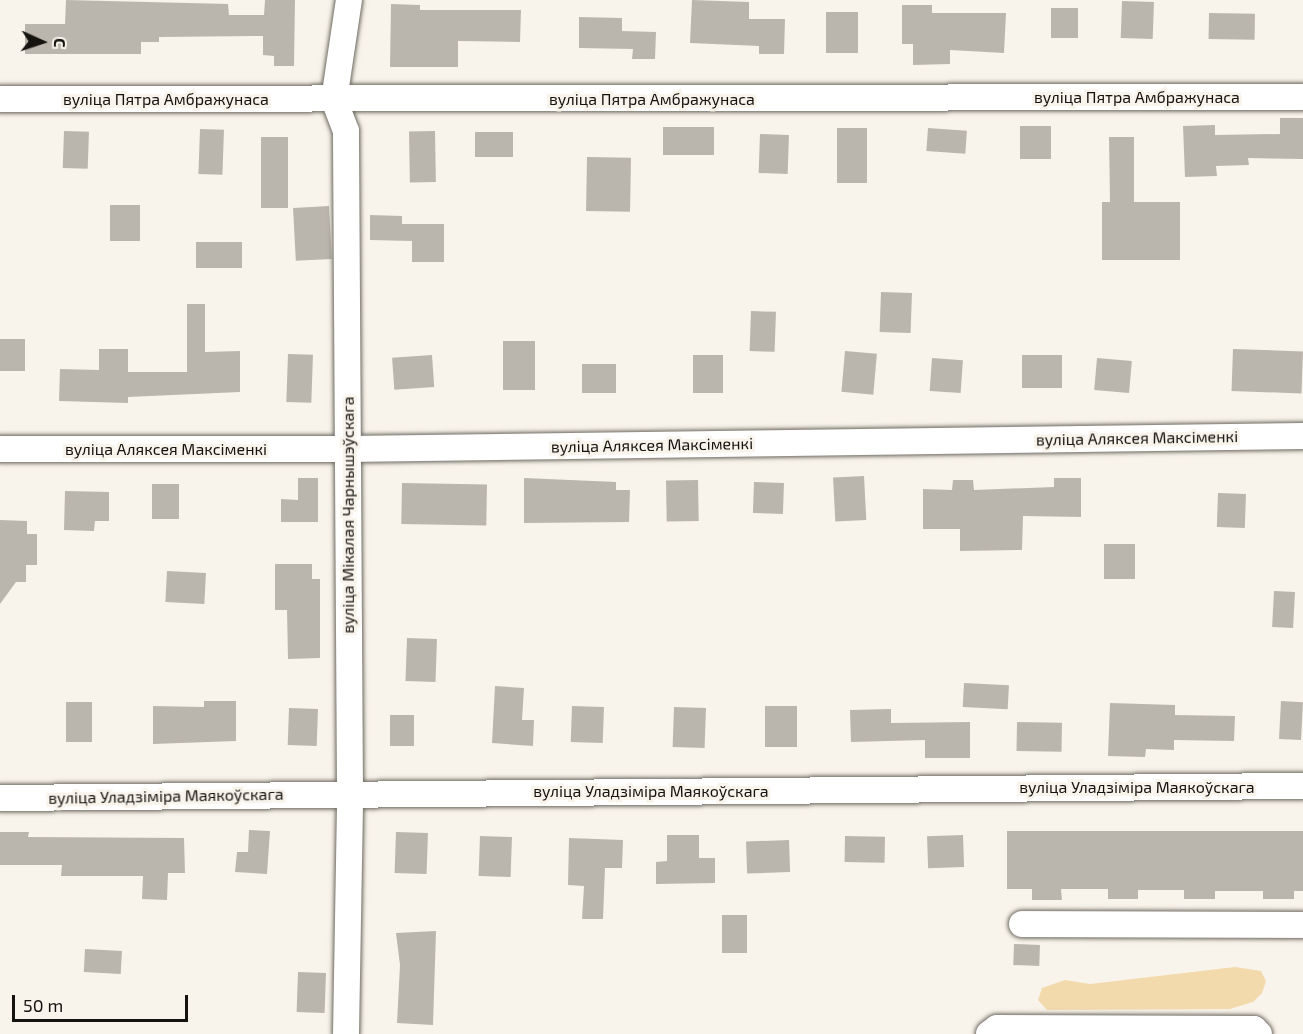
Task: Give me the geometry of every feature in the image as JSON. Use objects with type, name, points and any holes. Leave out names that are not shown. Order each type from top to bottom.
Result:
[{"type":"street","name":"вуліца Мікалая Чарнышэўскага","points":[[346,1034],[350,793],[346,131],[334,100],[349,0]]},
{"type":"street","name":"вуліца Пятра Амбражунаса","points":[[0,99],[1303,97]]},
{"type":"street","name":"вуліца Аляксея Максіменкі","points":[[0,449],[348,449],[1303,436]]},
{"type":"street","name":"вуліца Уладзіміра Маякоўскага","points":[[0,798],[1303,786]]},
{"type":"street","points":[[1022,924],[1303,925]]},
{"type":"street","points":[[989,1034],[997,1028],[1254,1029],[1258,1034]]},
{"type":"shaded area","points":[[1235,967],[1261,971],[1266,981],[1262,993],[1253,1002],[1230,1009],[1047,1010],[1038,1000],[1042,988],[1065,980],[1090,984]]},
{"type":"building","points":[[66,0],[228,4],[229,15],[264,15],[265,0],[295,0],[294,66],[274,66],[274,56],[263,55],[263,36],[159,37],[159,42],[141,42],[141,54],[25,54],[25,24],[65,24]]},
{"type":"building","points":[[692,0],[749,2],[749,19],[785,19],[784,54],[759,54],[759,46],[690,43]]},
{"type":"building","points":[[1122,1],[1154,2],[1153,39],[1121,38]]},
{"type":"building","points":[[391,4],[420,5],[420,10],[521,10],[520,42],[458,41],[458,67],[390,67]]},
{"type":"building","points":[[902,5],[932,5],[932,13],[1006,13],[1004,53],[950,50],[950,64],[913,65],[913,44],[902,44]]},
{"type":"building","points":[[1051,8],[1078,8],[1078,38],[1051,38]]},
{"type":"building","points":[[826,12],[858,12],[858,53],[826,53]]},
{"type":"building","points":[[1209,13],[1255,14],[1255,40],[1209,39]]},
{"type":"building","points":[[579,17],[622,18],[622,31],[656,32],[655,59],[632,59],[633,49],[579,48]]},
{"type":"building","points":[[1280,118],[1303,118],[1303,159],[1248,158],[1249,165],[1216,166],[1217,176],[1185,177],[1183,126],[1215,125],[1215,135],[1280,134]]},
{"type":"building","points":[[1020,126],[1051,126],[1051,159],[1020,159]]},
{"type":"building","points":[[663,127],[714,127],[714,155],[663,155]]},
{"type":"building","points":[[837,128],[867,128],[867,183],[837,183]]},
{"type":"building","points":[[928,128],[967,131],[965,154],[926,151]]},
{"type":"building","points":[[200,129],[224,130],[222,175],[198,174]]},
{"type":"building","points":[[64,131],[89,132],[88,169],[63,168]]},
{"type":"building","points":[[409,131],[435,131],[436,182],[410,182]]},
{"type":"building","points":[[475,132],[513,132],[513,157],[475,157]]},
{"type":"building","points":[[760,134],[789,135],[788,174],[759,173]]},
{"type":"building","points":[[261,137],[288,137],[288,208],[261,208]]},
{"type":"building","points":[[1109,137],[1134,137],[1134,202],[1180,202],[1180,260],[1102,260],[1102,202],[1110,202]]},
{"type":"building","points":[[587,157],[631,158],[630,212],[586,211]]},
{"type":"building","points":[[110,205],[140,205],[140,241],[110,241]]},
{"type":"building","points":[[329,206],[332,259],[296,261],[293,208]]},
{"type":"building","points":[[370,215],[402,216],[402,224],[444,224],[444,262],[412,262],[412,241],[370,240]]},
{"type":"building","points":[[196,242],[242,242],[242,268],[196,268]]},
{"type":"building","points":[[881,292],[912,293],[911,333],[880,332]]},
{"type":"building","points":[[187,304],[205,304],[205,352],[240,351],[240,392],[128,397],[128,403],[59,401],[60,369],[99,370],[99,349],[128,349],[128,372],[187,372]]},
{"type":"building","points":[[751,311],[776,312],[775,352],[750,351]]},
{"type":"building","points":[[0,339],[25,339],[25,371],[0,371]]},
{"type":"building","points":[[503,341],[535,341],[535,390],[503,390]]},
{"type":"building","points":[[1233,349],[1303,351],[1301,393],[1232,391]]},
{"type":"building","points":[[845,351],[877,354],[873,395],[841,392]]},
{"type":"building","points":[[288,354],[313,355],[311,403],[286,402]]},
{"type":"building","points":[[432,355],[434,387],[394,390],[392,358]]},
{"type":"building","points":[[693,355],[723,355],[723,393],[693,393]]},
{"type":"building","points":[[1022,355],[1062,355],[1062,388],[1022,388]]},
{"type":"building","points":[[932,358],[963,360],[961,393],[930,391]]},
{"type":"building","points":[[1097,358],[1132,361],[1129,393],[1094,390]]},
{"type":"building","points":[[582,364],[616,364],[616,393],[582,393]]},
{"type":"building","points":[[864,476],[866,520],[835,522],[833,478]]},
{"type":"building","points":[[298,478],[318,478],[318,522],[281,522],[281,499],[298,500]]},
{"type":"building","points":[[524,478],[616,482],[616,490],[630,490],[629,522],[524,523]]},
{"type":"building","points":[[1054,478],[1081,478],[1081,517],[1023,516],[1022,550],[960,551],[960,529],[923,529],[923,489],[952,490],[953,480],[973,480],[974,490],[1054,487]]},
{"type":"building","points":[[698,480],[699,521],[667,522],[666,481]]},
{"type":"building","points":[[754,482],[784,483],[783,514],[753,513]]},
{"type":"building","points":[[402,483],[487,484],[486,525],[401,524]]},
{"type":"building","points":[[152,484],[179,484],[179,519],[152,519]]},
{"type":"building","points":[[65,491],[109,492],[109,521],[95,521],[94,531],[64,530]]},
{"type":"building","points":[[1218,493],[1246,494],[1245,528],[1217,527]]},
{"type":"building","points":[[0,520],[27,521],[27,534],[37,534],[37,565],[26,565],[26,582],[16,582],[0,604]]},
{"type":"building","points":[[1104,544],[1135,544],[1135,579],[1104,579]]},
{"type":"building","points":[[275,564],[312,564],[312,579],[320,579],[320,658],[288,659],[287,610],[275,610]]},
{"type":"building","points":[[167,571],[206,573],[204,604],[165,602]]},
{"type":"building","points":[[1274,591],[1295,592],[1293,628],[1272,627]]},
{"type":"building","points":[[407,638],[437,639],[435,682],[405,681]]},
{"type":"building","points":[[964,683],[1009,685],[1008,709],[963,707]]},
{"type":"building","points":[[495,686],[524,688],[522,720],[534,720],[533,746],[492,743]]},
{"type":"building","points":[[204,701],[236,701],[236,741],[153,744],[153,706],[204,707]]},
{"type":"building","points":[[1281,701],[1303,702],[1301,740],[1279,739]]},
{"type":"building","points":[[66,702],[92,702],[92,742],[66,742]]},
{"type":"building","points":[[1110,703],[1175,705],[1175,715],[1235,716],[1234,741],[1174,740],[1174,750],[1146,749],[1145,757],[1108,756]]},
{"type":"building","points":[[572,706],[604,707],[603,743],[571,742]]},
{"type":"building","points":[[765,706],[797,706],[797,747],[765,747]]},
{"type":"building","points":[[674,707],[706,708],[705,748],[673,747]]},
{"type":"building","points":[[289,708],[318,709],[317,746],[288,745]]},
{"type":"building","points":[[891,709],[891,723],[970,722],[970,758],[925,758],[925,740],[851,742],[850,710]]},
{"type":"building","points":[[390,715],[414,715],[414,746],[390,746]]},
{"type":"building","points":[[1017,722],[1062,723],[1061,752],[1016,751]]},
{"type":"building","points":[[249,830],[270,831],[267,874],[235,872],[237,852],[248,852]]},
{"type":"building","points":[[1007,831],[1303,831],[1303,891],[1294,891],[1294,899],[1263,899],[1263,891],[1215,891],[1215,899],[1184,899],[1184,890],[1138,890],[1138,899],[1108,899],[1108,889],[1061,889],[1062,900],[1032,900],[1032,889],[1007,889]]},
{"type":"building","points":[[0,832],[29,832],[28,837],[184,838],[185,873],[168,873],[167,900],[142,899],[143,876],[61,876],[62,865],[0,865]]},
{"type":"building","points":[[396,832],[428,833],[427,874],[395,873]]},
{"type":"building","points":[[667,835],[699,835],[699,858],[715,858],[715,883],[656,884],[656,862],[667,861]]},
{"type":"building","points":[[963,835],[964,867],[928,868],[927,836]]},
{"type":"building","points":[[480,836],[512,837],[511,877],[479,876]]},
{"type":"building","points":[[845,836],[885,837],[885,863],[845,862]]},
{"type":"building","points":[[569,838],[623,840],[622,868],[605,868],[603,919],[582,919],[584,886],[568,885]]},
{"type":"building","points":[[789,840],[790,872],[747,873],[746,842]]},
{"type":"building","points":[[722,915],[747,915],[747,953],[722,953]]},
{"type":"building","points":[[436,931],[433,1025],[397,1023],[400,965],[396,933]]},
{"type":"building","points":[[1014,944],[1040,945],[1039,966],[1013,965]]},
{"type":"building","points":[[85,949],[122,951],[121,974],[84,972]]},
{"type":"building","points":[[298,972],[326,973],[325,1013],[297,1012]]}]
